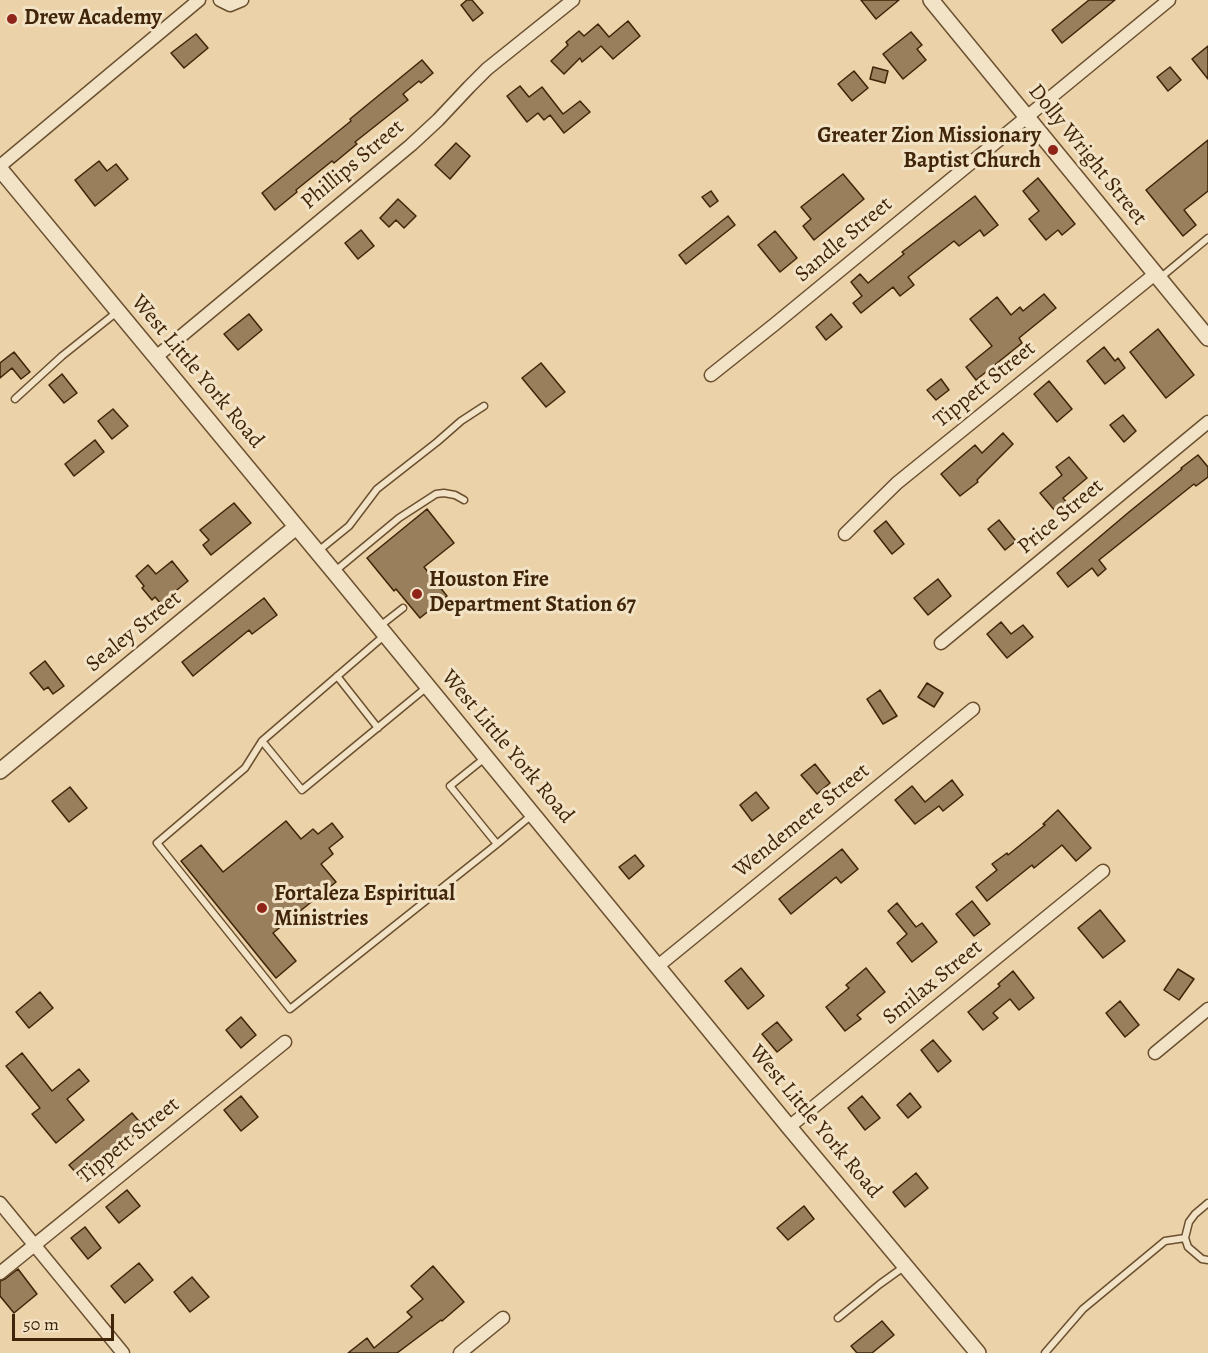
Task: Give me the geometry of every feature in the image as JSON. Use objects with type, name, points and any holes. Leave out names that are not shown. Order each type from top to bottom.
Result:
[{"type":"street","points":[[0,168],[199,0]]},
{"type":"street","points":[[220,0],[230,5],[242,0]]},
{"type":"street","name":"Phillips Street","points":[[156,357],[411,145],[487,69],[573,0]]},
{"type":"street","name":"Sandle Street","points":[[711,375],[1169,0]]},
{"type":"street","name":"Dolly Wright Street","points":[[937,2],[1208,338]]},
{"type":"street","name":"West Little York Road","points":[[0,168],[789,1127],[978,1353]]},
{"type":"street","name":"Tippett Street","points":[[845,534],[897,483],[1157,276]]},
{"type":"street","name":"Price Street","points":[[941,644],[1208,422]]},
{"type":"street","name":"Sealey Street","points":[[0,771],[296,527]]},
{"type":"street","name":"Wendemere Street","points":[[658,966],[974,709]]},
{"type":"street","name":"Smilax Street","points":[[789,1127],[1103,871]]},
{"type":"street","points":[[1155,1053],[1208,1009]]},
{"type":"street","name":"Tippett Street","points":[[0,1273],[285,1042]]},
{"type":"street","points":[[0,1203],[123,1353]]},
{"type":"street","points":[[460,1353],[503,1318]]},
{"type":"lane","points":[[1157,276],[1208,238]]},
{"type":"lane","points":[[15,399],[62,356],[118,312]]},
{"type":"lane","points":[[317,553],[349,526],[377,489],[461,421],[484,406]]},
{"type":"lane","points":[[334,572],[399,518],[436,494],[455,495],[464,500]]},
{"type":"lane","points":[[402,608],[337,676],[262,741],[245,768],[157,843],[290,1009],[533,814]]},
{"type":"lane","points":[[337,676],[378,728]]},
{"type":"lane","points":[[262,741],[302,790],[428,687]]},
{"type":"lane","points":[[486,757],[450,786],[497,844]]},
{"type":"lane","points":[[1208,1203],[1189,1222],[1185,1238],[1188,1247],[1202,1259],[1208,1260]]},
{"type":"lane","points":[[1046,1353],[1083,1309],[1166,1241],[1185,1238]]},
{"type":"lane","points":[[838,1318],[905,1266]]},
{"type":"building","points":[[467,0],[472,0],[483,13],[473,21],[461,5]]},
{"type":"building","points":[[861,0],[899,0],[876,19]]},
{"type":"building","points":[[1089,0],[1115,0],[1062,43],[1052,30]]},
{"type":"building","points":[[628,21],[640,36],[613,59],[601,46],[582,62],[580,58],[564,74],[551,61],[568,45],[566,42],[579,31],[584,36],[598,24],[609,37]]},
{"type":"building","points":[[911,32],[922,45],[917,49],[926,60],[903,79],[883,54]]},
{"type":"building","points":[[196,34],[208,48],[184,68],[171,53]]},
{"type":"building","points":[[1208,46],[1208,79],[1192,59]]},
{"type":"building","points":[[422,60],[433,73],[403,94],[408,100],[355,142],[357,144],[334,163],[332,161],[296,190],[297,192],[275,210],[262,193]]},
{"type":"building","points":[[873,67],[888,71],[885,83],[870,79]]},
{"type":"building","points":[[1170,67],[1181,80],[1168,91],[1157,77]]},
{"type":"building","points":[[854,71],[868,88],[852,101],[838,84]]},
{"type":"building","points":[[520,86],[529,97],[542,87],[563,114],[580,101],[590,112],[564,133],[550,115],[544,120],[538,113],[527,122],[507,96]]},
{"type":"building","points":[[1208,140],[1208,191],[1184,210],[1196,225],[1183,236],[1146,190]]},
{"type":"building","points":[[456,143],[470,156],[450,179],[435,165]]},
{"type":"building","points":[[99,161],[107,171],[116,164],[128,179],[95,206],[75,180]]},
{"type":"building","points":[[843,174],[864,199],[814,240],[803,226],[811,219],[801,207]]},
{"type":"building","points":[[1038,178],[1075,224],[1062,235],[1058,230],[1046,240],[1029,219],[1039,211],[1023,191]]},
{"type":"building","points":[[711,191],[718,201],[710,207],[702,197]]},
{"type":"building","points":[[975,196],[998,225],[984,236],[980,230],[959,246],[954,241],[908,277],[914,285],[900,296],[893,287],[861,313],[853,303],[862,296],[851,282],[860,274],[868,283],[904,254],[902,252]]},
{"type":"building","points":[[398,199],[416,216],[404,228],[396,220],[389,227],[380,218]]},
{"type":"building","points":[[728,216],[735,225],[686,264],[679,255]]},
{"type":"building","points":[[361,230],[374,246],[358,259],[345,243]]},
{"type":"building","points":[[775,231],[797,258],[780,272],[758,245]]},
{"type":"building","points":[[1044,294],[1056,308],[1019,338],[1022,343],[976,380],[966,367],[992,346],[970,319],[997,297],[1011,315],[1020,307],[1023,311]]},
{"type":"building","points":[[249,314],[262,330],[238,350],[224,334]]},
{"type":"building","points":[[831,314],[842,327],[826,340],[816,327]]},
{"type":"building","points":[[1158,329],[1194,375],[1166,398],[1130,352]]},
{"type":"building","points":[[1104,347],[1115,361],[1118,358],[1125,368],[1105,384],[1087,361]]},
{"type":"building","points":[[14,352],[30,372],[21,379],[12,368],[0,378],[0,363]]},
{"type":"building","points":[[541,363],[565,392],[546,407],[522,378]]},
{"type":"building","points":[[62,374],[77,393],[64,403],[49,385]]},
{"type":"building","points":[[941,379],[949,390],[936,400],[927,390]]},
{"type":"building","points":[[1049,381],[1072,409],[1057,422],[1034,394]]},
{"type":"building","points":[[113,409],[128,426],[112,439],[98,421]]},
{"type":"building","points":[[1123,415],[1136,431],[1124,442],[1110,425]]},
{"type":"building","points":[[1003,433],[1013,444],[977,480],[978,482],[960,496],[941,474],[975,445],[982,453]]},
{"type":"building","points":[[95,440],[104,452],[74,476],[65,464]]},
{"type":"building","points":[[1198,455],[1208,467],[1208,477],[1196,486],[1194,484],[1099,560],[1106,569],[1098,576],[1092,568],[1068,587],[1057,573]]},
{"type":"building","points":[[1069,457],[1087,478],[1063,498],[1067,503],[1056,512],[1040,493],[1062,475],[1056,467]]},
{"type":"building","points":[[234,503],[251,523],[211,555],[203,545],[209,540],[200,530]]},
{"type":"building","points":[[427,509],[454,543],[424,567],[447,596],[420,618],[367,558]]},
{"type":"building","points":[[999,520],[1016,541],[1005,550],[988,529]]},
{"type":"building","points":[[886,521],[904,544],[892,554],[874,531]]},
{"type":"building","points":[[172,561],[188,581],[162,605],[155,597],[152,600],[136,576],[148,565],[156,574]]},
{"type":"building","points":[[938,579],[951,596],[928,615],[914,598]]},
{"type":"building","points":[[264,598],[277,615],[252,634],[249,630],[193,676],[182,662]]},
{"type":"building","points":[[1001,622],[1011,634],[1023,625],[1033,637],[1007,658],[987,634]]},
{"type":"building","points":[[45,661],[64,686],[53,694],[48,687],[44,690],[30,673]]},
{"type":"building","points":[[927,683],[943,693],[934,707],[918,697]]},
{"type":"building","points":[[880,690],[897,716],[883,724],[867,699]]},
{"type":"building","points":[[815,764],[830,783],[817,794],[801,775]]},
{"type":"building","points":[[952,780],[963,795],[943,811],[939,806],[915,824],[895,800],[912,786],[925,802]]},
{"type":"building","points":[[70,787],[87,808],[69,822],[52,801]]},
{"type":"building","points":[[756,792],[769,808],[752,821],[740,805]]},
{"type":"building","points":[[1058,810],[1091,848],[1076,861],[1062,845],[1034,868],[1032,865],[987,901],[976,887],[997,870],[992,864],[1007,853],[1008,855],[1045,825],[1043,824]]},
{"type":"building","name":"Fortaleza Espiritual Ministries","points":[[286,821],[301,839],[313,829],[318,834],[332,823],[343,837],[329,848],[333,854],[321,864],[336,882],[273,933],[296,961],[276,978],[181,861],[201,845],[223,872]]},
{"type":"building","points":[[842,849],[858,869],[841,883],[836,877],[791,914],[779,899]]},
{"type":"building","points":[[635,855],[644,866],[629,879],[619,867]]},
{"type":"building","points":[[972,901],[990,924],[974,936],[956,914]]},
{"type":"building","points":[[897,903],[916,927],[922,923],[937,942],[912,962],[897,943],[907,934],[888,911]]},
{"type":"building","points":[[1100,910],[1125,941],[1103,958],[1078,928]]},
{"type":"building","points":[[741,968],[764,996],[748,1009],[725,981]]},
{"type":"building","points":[[866,968],[885,992],[857,1015],[861,1019],[845,1031],[826,1007],[849,988],[846,985]]},
{"type":"building","points":[[1178,969],[1194,979],[1179,1000],[1164,990]]},
{"type":"building","points":[[1013,971],[1034,998],[1019,1010],[1010,999],[993,1013],[998,1018],[983,1030],[968,1012],[1000,986],[998,984]]},
{"type":"building","points":[[40,992],[53,1008],[29,1028],[16,1012]]},
{"type":"building","points":[[1120,1001],[1139,1025],[1125,1037],[1106,1013]]},
{"type":"building","points":[[241,1017],[256,1035],[241,1048],[226,1030]]},
{"type":"building","points":[[777,1022],[792,1040],[777,1052],[762,1034]]},
{"type":"building","points":[[933,1040],[951,1061],[938,1072],[921,1050]]},
{"type":"building","points":[[22,1053],[52,1091],[79,1069],[89,1081],[67,1099],[84,1120],[56,1143],[32,1114],[40,1108],[6,1066]]},
{"type":"building","points":[[910,1093],[921,1107],[908,1118],[897,1105]]},
{"type":"building","points":[[241,1096],[258,1117],[241,1131],[224,1110]]},
{"type":"building","points":[[862,1096],[880,1118],[865,1130],[848,1108]]},
{"type":"building","points":[[132,1113],[144,1127],[81,1178],[69,1165]]},
{"type":"building","points":[[916,1173],[928,1188],[905,1207],[893,1192]]},
{"type":"building","points":[[127,1190],[140,1206],[119,1223],[106,1207]]},
{"type":"building","points":[[804,1206],[814,1219],[788,1240],[777,1228]]},
{"type":"building","points":[[85,1227],[101,1248],[88,1259],[71,1238]]},
{"type":"building","points":[[139,1263],[153,1280],[125,1303],[111,1286]]},
{"type":"building","points":[[433,1266],[464,1302],[397,1353],[348,1353],[367,1338],[374,1348],[412,1317],[407,1312],[423,1299],[411,1286]]},
{"type":"building","points":[[18,1269],[37,1294],[14,1313],[0,1296],[0,1281]]},
{"type":"building","points":[[192,1277],[209,1297],[190,1312],[174,1292]]},
{"type":"building","points":[[882,1321],[894,1335],[872,1353],[857,1353],[851,1346]]},
{"type":"place","name":"Drew Academy","points":[[12,19]]},
{"type":"place","name":"Greater Zion Missionary Baptist Church","points":[[1053,150]]},
{"type":"place","name":"Houston Fire Department Station 67","points":[[417,594]]},
{"type":"place","name":"Fortaleza Espiritual Ministries","points":[[262,908]]}]
